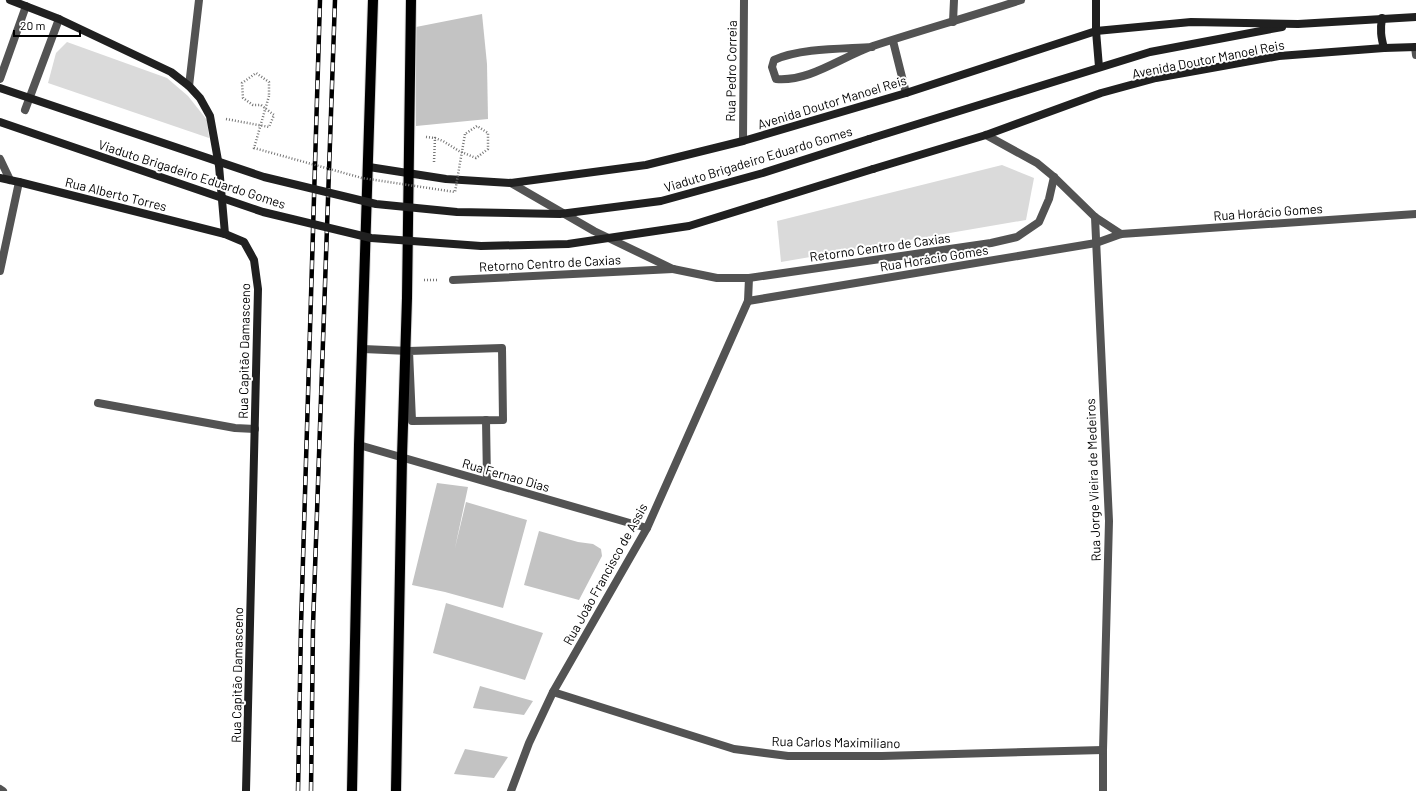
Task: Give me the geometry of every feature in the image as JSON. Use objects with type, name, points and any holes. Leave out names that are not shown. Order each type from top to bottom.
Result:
[{"type":"main road","points":[[10,0],[58,19],[171,72],[189,86],[200,98],[210,116],[219,166],[225,234]]},
{"type":"main road","points":[[352,791],[359,445],[369,167],[373,0]]},
{"type":"main road","points":[[396,791],[402,457],[407,350],[411,0]]},
{"type":"main road","points":[[1096,0],[1096,31],[1099,67]]},
{"type":"main road","name":"Avenida Doutor Manoel Reis","points":[[369,167],[446,179],[511,183],[646,165],[743,141],[906,93],[1096,31],[1191,22],[1298,24],[1416,17]]},
{"type":"main road","points":[[1382,18],[1380,28],[1384,48]]},
{"type":"main road","name":"Avenida Doutor Manoel Reis","points":[[869,139],[1150,52],[1298,24]]},
{"type":"main road","name":"Avenida Doutor Manoel Reis","points":[[873,169],[986,134],[1101,93],[1156,78],[1279,56],[1384,48],[1416,50]]},
{"type":"main road","name":"Viaduto Brigadeiro Eduardo Gomes","points":[[0,88],[264,177],[376,204],[457,212],[560,214],[662,201],[763,173],[869,139]]},
{"type":"main road","name":"Viaduto Brigadeiro Eduardo Gomes","points":[[0,122],[263,212],[370,238],[481,246],[568,244],[689,226],[873,169]]},
{"type":"main road","name":"Rua Alberto Torres","points":[[0,178],[225,234]]},
{"type":"main road","name":"Rua Capitão Damasceno","points":[[225,234],[244,242],[254,260],[258,289],[246,791]]},
{"type":"street","points":[[189,86],[199,0]]},
{"type":"street","name":"Rua Pedro Correia","points":[[743,141],[744,0]]},
{"type":"street","points":[[953,22],[954,0]]},
{"type":"street","points":[[872,47],[805,52],[784,56],[774,60],[772,67],[776,79],[786,80],[811,73],[872,47],[953,22],[1002,3],[1021,0]]},
{"type":"street","points":[[0,78],[26,6]]},
{"type":"street","points":[[25,110],[58,19]]},
{"type":"street","points":[[893,41],[906,93]]},
{"type":"street","points":[[986,134],[1037,164],[1054,176],[1095,217],[1121,234]]},
{"type":"street","points":[[0,159],[10,180]]},
{"type":"street","name":"Retorno Centro de Caxias","points":[[511,183],[594,231],[673,269],[717,278],[749,278],[991,243],[1017,237],[1039,222],[1048,200],[1054,176]]},
{"type":"street","points":[[0,271],[19,182]]},
{"type":"street","name":"Rua Horácio Gomes","points":[[748,301],[1096,243],[1121,234],[1416,214]]},
{"type":"street","name":"Rua Jorge Vieira de Medeiros","points":[[1095,217],[1109,521],[1102,750],[1103,791]]},
{"type":"street","name":"Retorno Centro de Caxias","points":[[453,280],[673,269]]},
{"type":"street","name":"Rua Joāo Francisco de Assis","points":[[511,791],[529,743],[553,692],[647,528],[748,301],[749,278]]},
{"type":"street","points":[[363,349],[407,350],[502,348],[503,420],[412,421],[407,350]]},
{"type":"street","points":[[98,403],[234,428],[255,429]]},
{"type":"street","points":[[486,420],[487,481]]},
{"type":"street","name":"Rua Fernao Dias","points":[[359,445],[647,528]]},
{"type":"street","name":"Rua Carlos Maximiliano","points":[[553,692],[734,749],[788,756],[882,756],[1102,750]]},
{"type":"path","points":[[210,116],[269,127],[274,115],[262,105],[253,105],[243,98],[242,83],[256,73],[269,82],[269,96],[254,148],[362,178],[455,192],[465,134],[477,126],[488,133],[488,149],[476,158],[459,151],[444,141],[435,138],[433,177]]},
{"type":"path","points":[[407,280],[453,280]]},
{"type":"shaded area","points":[[67,42],[167,78],[188,96],[207,120],[209,138],[48,83],[56,53]]},
{"type":"shaded area","points":[[1002,165],[1034,178],[1026,220],[781,262],[777,221]]},
{"type":"building","points":[[482,14],[487,64],[488,119],[416,126],[416,27]]},
{"type":"building","points":[[437,483],[468,487],[455,548],[466,502],[527,520],[503,608],[445,592],[412,585]]},
{"type":"building","points":[[539,531],[578,542],[593,544],[601,549],[602,556],[579,600],[524,585]]},
{"type":"building","points":[[446,603],[543,633],[525,680],[433,653]]},
{"type":"building","points":[[480,686],[533,701],[524,715],[473,708]]},
{"type":"building","points":[[465,749],[508,757],[494,778],[454,774]]},
{"type":"railway","points":[[298,791],[301,626],[320,0]]},
{"type":"railway","points":[[311,791],[313,626],[335,0]]}]
